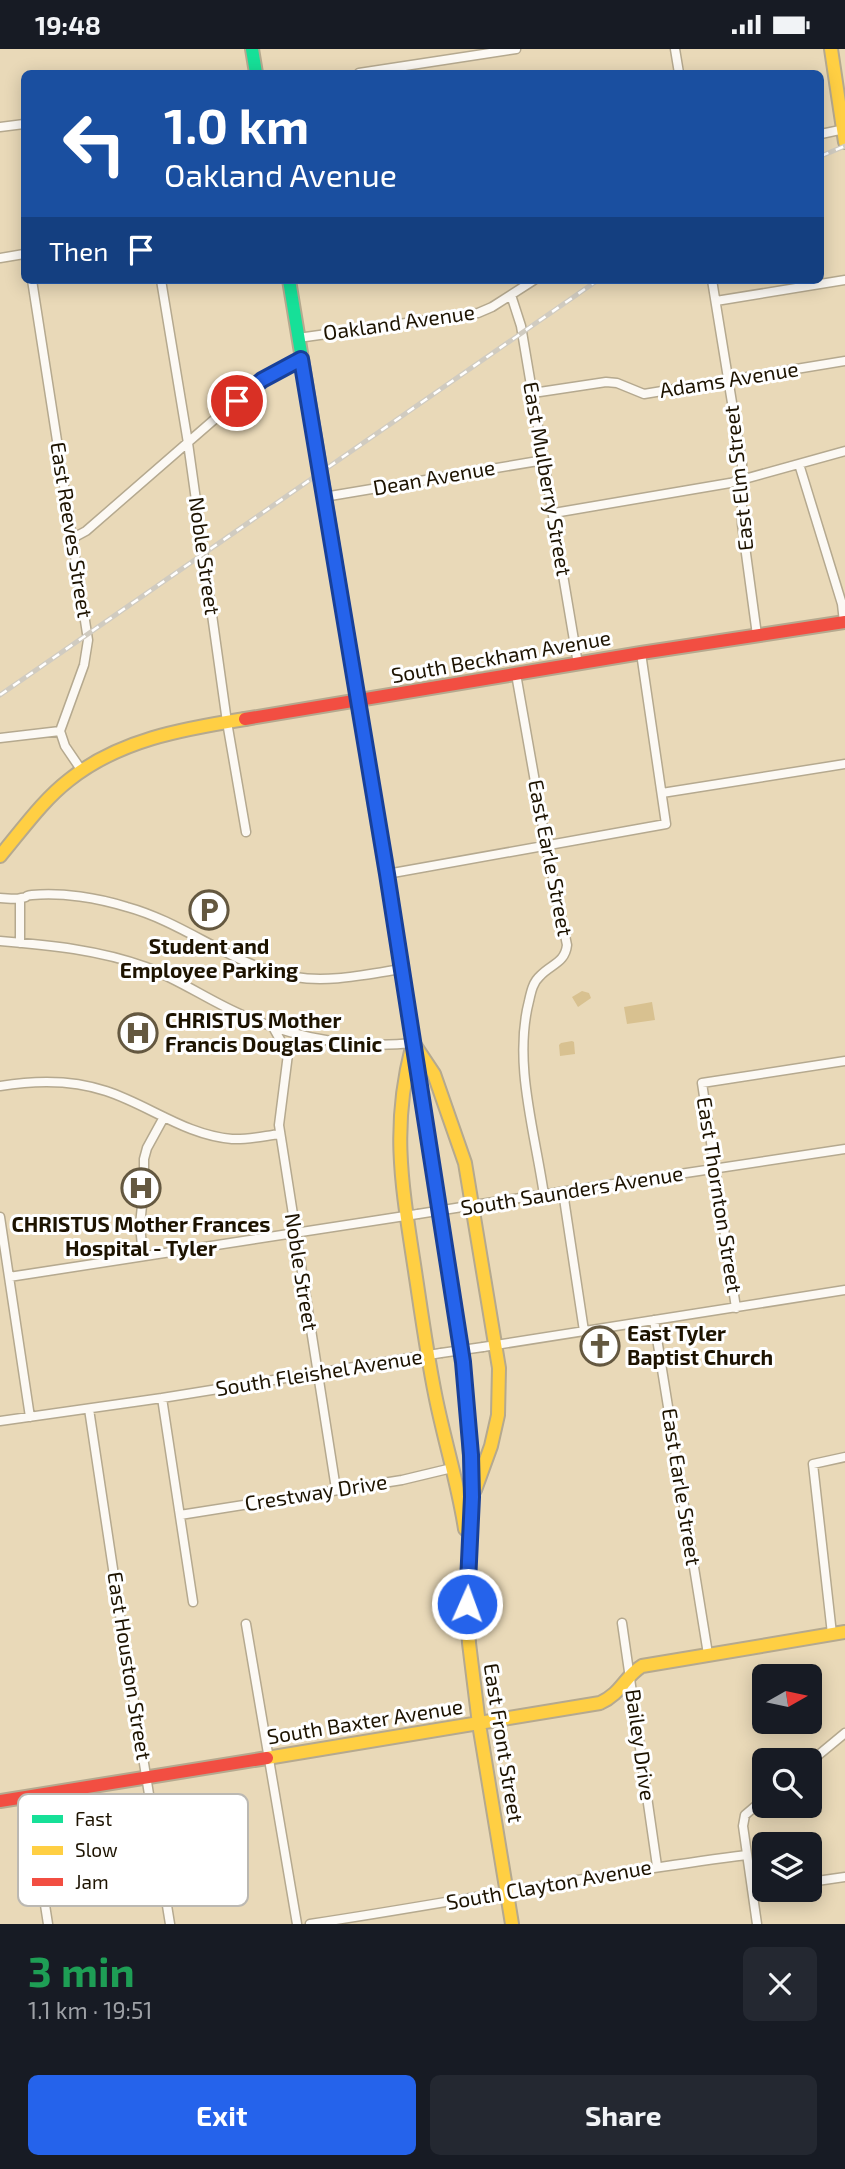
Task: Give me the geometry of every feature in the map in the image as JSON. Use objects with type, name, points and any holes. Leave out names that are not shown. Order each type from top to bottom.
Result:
[{"type":"main road","points":[[252,49],[256,70]]},
{"type":"main road","points":[[831,49],[844,134]]},
{"type":"main road","name":"East Front Street","points":[[290,284],[387,874],[463,1362],[470,1435],[472,1497],[467,1604],[469,1643],[479,1724],[512,1924]]},
{"type":"main road","name":"South Beckham Avenue","points":[[0,856],[58,789],[109,754],[135,742],[227,722],[845,622]]},
{"type":"main road","points":[[414,1043],[439,1087],[461,1150],[489,1346],[500,1380],[499,1406],[488,1458],[472,1497]]},
{"type":"main road","points":[[414,1043],[404,1081],[400,1167],[412,1215],[434,1354],[439,1416],[460,1496],[468,1561]]},
{"type":"main road","name":"South Baxter Avenue","points":[[40,1794],[479,1724],[605,1701],[622,1690],[631,1675],[642,1666],[839,1633]]},
{"type":"main road","name":"South Baxter Avenue","points":[[0,1801],[18,1798]]},
{"type":"street","points":[[379,70],[516,49]]},
{"type":"street","points":[[675,49],[678,70]]},
{"type":"street","points":[[0,127],[21,124]]},
{"type":"street","points":[[824,134],[844,134]]},
{"type":"street","points":[[0,258],[21,254]]},
{"type":"street","points":[[824,283],[845,280]]},
{"type":"street","name":"East Reeves Street","points":[[33,284],[88,648],[60,731]]},
{"type":"street","name":"Noble Street","points":[[163,284],[227,722],[246,832]]},
{"type":"street","name":"Oakland Avenue","points":[[298,338],[478,313],[528,284]]},
{"type":"street","name":"East Elm Street","points":[[713,284],[743,480],[742,524],[757,635]]},
{"type":"street","points":[[716,301],[820,284]]},
{"type":"street","name":"East Mulberry Street","points":[[511,295],[520,320],[578,664]]},
{"type":"street","name":"Oakland Avenue","points":[[73,538],[86,531],[262,380],[301,359]]},
{"type":"street","name":"Adams Avenue","points":[[533,393],[606,382],[617,383],[643,394],[845,361]]},
{"type":"street","points":[[554,513],[743,480],[845,451]]},
{"type":"street","name":"Dean Avenue","points":[[324,497],[544,460]]},
{"type":"street","points":[[799,464],[842,604],[845,622]]},
{"type":"street","points":[[387,874],[666,824],[641,653]]},
{"type":"street","name":"East Earle Street","points":[[516,674],[566,939],[566,951],[562,960],[540,976],[534,984],[528,1003],[522,1045],[544,1195]]},
{"type":"street","points":[[0,738],[60,731],[62,741],[82,771]]},
{"type":"street","points":[[662,793],[845,764]]},
{"type":"street","points":[[0,898],[20,899],[30,895],[78,897],[125,906],[158,917],[246,962],[296,978],[335,979],[402,969]]},
{"type":"street","points":[[20,899],[20,943]]},
{"type":"street","points":[[0,941],[90,952],[145,967],[246,1017],[307,1037],[395,1045],[414,1043]]},
{"type":"street","points":[[273,1027],[288,1054],[307,1037]]},
{"type":"street","name":"Noble Street","points":[[288,1054],[279,1113],[280,1134],[336,1489]]},
{"type":"street","name":"East Thornton Street","points":[[736,1308],[702,1083],[845,1062]]},
{"type":"street","points":[[0,1086],[39,1081],[79,1084],[116,1094],[202,1133],[244,1139],[280,1134]]},
{"type":"street","points":[[143,1256],[139,1232],[144,1159],[164,1117]]},
{"type":"street","name":"South Saunders Avenue","points":[[9,1277],[845,1149]]},
{"type":"street","points":[[563,1192],[584,1331]]},
{"type":"street","points":[[0,1217],[30,1417]]},
{"type":"street","name":"South Fleishel Avenue","points":[[0,1421],[845,1290]]},
{"type":"street","name":"East Earle Street","points":[[654,1320],[708,1654]]},
{"type":"street","points":[[162,1398],[193,1602]]},
{"type":"street","name":"East Houston Street","points":[[89,1409],[150,1794]]},
{"type":"street","points":[[839,1633],[813,1464],[845,1457]]},
{"type":"street","name":"Crestway Drive","points":[[180,1515],[402,1480],[452,1468]]},
{"type":"street","name":"Bailey Drive","points":[[622,1623],[657,1866]]},
{"type":"street","points":[[246,1625],[297,1924]]},
{"type":"street","points":[[822,1752],[845,1733]]},
{"type":"street","points":[[752,1809],[745,1815],[743,1826],[752,1886]]},
{"type":"street","name":"South Clayton Avenue","points":[[310,1924],[335,1922],[657,1866],[747,1855]]},
{"type":"street","points":[[822,1880],[845,1877]]},
{"type":"street","points":[[754,1902],[757,1924]]},
{"type":"street","points":[[45,1906],[48,1924]]},
{"type":"street","name":"East Houston Street","points":[[167,1906],[170,1924]]},
{"type":"shaded area","points":[[582,991],[589,993],[591,998],[578,1007],[572,997]]},
{"type":"shaded area","points":[[652,1002],[655,1020],[627,1024],[624,1007]]},
{"type":"shaded area","points":[[572,1041],[575,1054],[560,1056],[559,1045]]},
{"type":"railway","points":[[824,155],[845,146]]},
{"type":"railway","points":[[0,695],[592,284]]},
{"type":"traffic: fast","points":[[252,49],[256,70]]},
{"type":"traffic: fast","points":[[290,284],[385,863]]},
{"type":"traffic: slow","points":[[831,49],[845,142]]},
{"type":"traffic: slow","points":[[0,856],[50,797],[88,766],[152,738],[245,719]]},
{"type":"traffic: slow","points":[[412,1047],[400,1127],[402,1178],[432,1377],[465,1529]]},
{"type":"traffic: slow","points":[[416,1047],[434,1074],[465,1163],[499,1368],[498,1415],[491,1446],[475,1490]]},
{"type":"traffic: slow","points":[[468,1418],[472,1497],[467,1604],[469,1643],[479,1724],[512,1924]]},
{"type":"traffic: slow","points":[[267,1758],[600,1703],[613,1695],[642,1666],[845,1632]]},
{"type":"traffic: jam","points":[[245,719],[845,622]]},
{"type":"traffic: jam","points":[[385,863],[463,1362],[468,1418]]},
{"type":"traffic: jam","points":[[43,1794],[267,1758]]},
{"type":"traffic: jam","points":[[0,1801],[18,1798]]},
{"type":"place","name":"Student and Employee Parking","points":[[209,910]]},
{"type":"place","name":"CHRISTUS Mother Francis Douglas Clinic","points":[[138,1033]]},
{"type":"place","name":"CHRISTUS Mother Frances Hospital - Tyler","points":[[141,1188]]},
{"type":"place","name":"East Tyler Baptist Church","points":[[600,1346]]},
{"type":"route","points":[[237,401],[262,380],[301,359],[387,874],[463,1362],[472,1497],[467,1604]]}]
